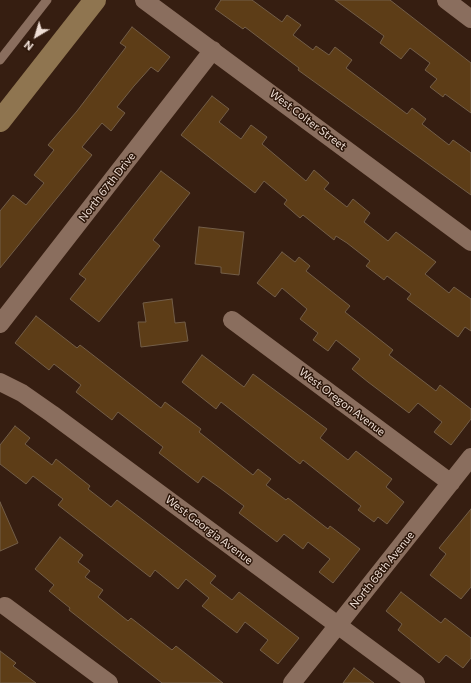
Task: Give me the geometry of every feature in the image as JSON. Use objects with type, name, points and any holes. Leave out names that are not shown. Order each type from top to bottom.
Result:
[{"type":"main road","points":[[0,121],[95,0]]},
{"type":"street","name":"West Colter Street","points":[[144,0],[471,242]]},
{"type":"street","points":[[446,0],[471,19]]},
{"type":"street","name":"North 67th Drive","points":[[0,324],[213,50]]},
{"type":"street","name":"West Oregon Avenue","points":[[232,320],[451,483]]},
{"type":"street","name":"West Georgia Avenue","points":[[0,382],[22,393],[52,414],[416,683]]},
{"type":"street","name":"North 68th Avenue","points":[[292,683],[471,458]]},
{"type":"street","points":[[5,606],[109,683]]},
{"type":"lane","points":[[0,60],[47,0]]},
{"type":"building","points":[[221,0],[252,0],[282,22],[287,15],[301,25],[293,35],[313,50],[316,46],[329,55],[335,47],[352,60],[346,68],[407,114],[412,108],[426,119],[422,124],[449,145],[453,140],[471,153],[471,195],[298,70],[299,68],[245,27],[243,29],[215,9]]},
{"type":"building","points":[[335,0],[390,0],[471,63],[471,113],[445,94],[443,97],[430,87],[437,79],[425,70],[430,63],[410,48],[401,59],[380,43],[384,36]]},
{"type":"building","points":[[132,27],[170,57],[158,72],[151,67],[117,107],[125,113],[111,131],[102,123],[82,147],[92,155],[0,268],[0,211],[13,195],[26,205],[44,183],[34,175],[54,150],[48,145],[77,111],[126,47],[120,43]]},
{"type":"building","points":[[212,96],[229,109],[219,122],[241,139],[251,125],[267,137],[262,144],[306,181],[314,170],[329,183],[324,189],[347,207],[353,199],[370,213],[364,222],[388,241],[396,232],[436,262],[425,274],[449,293],[454,287],[471,299],[471,331],[465,327],[458,337],[407,299],[411,294],[387,276],[384,280],[366,266],[370,261],[347,243],[336,236],[334,240],[303,215],[300,218],[284,204],[287,200],[264,181],[255,193],[181,135]]},
{"type":"building","points":[[161,171],[190,193],[153,240],[160,246],[99,322],[70,299],[86,279],[79,274]]},
{"type":"building","points":[[199,227],[244,232],[239,275],[221,273],[221,267],[195,264]]},
{"type":"building","points":[[282,252],[295,262],[299,257],[310,266],[306,271],[350,306],[345,312],[393,350],[389,355],[436,391],[440,385],[471,409],[471,419],[451,445],[434,432],[442,422],[418,403],[409,413],[368,382],[352,369],[360,359],[336,340],[328,351],[313,340],[318,333],[300,319],[307,309],[282,288],[275,297],[257,283]]},
{"type":"building","points":[[172,299],[175,323],[185,322],[188,341],[141,347],[138,322],[146,322],[143,303]]},
{"type":"building","points":[[36,316],[77,348],[80,345],[161,408],[165,402],[201,429],[199,432],[253,475],[258,469],[271,479],[266,485],[286,500],[288,498],[328,529],[330,526],[360,549],[333,583],[319,572],[330,559],[308,542],[303,549],[284,534],[277,542],[239,513],[244,506],[203,476],[198,483],[159,453],[163,447],[118,412],[112,420],[76,392],[81,385],[54,364],[49,370],[15,343]]},
{"type":"building","points":[[202,355],[244,387],[253,374],[327,429],[320,438],[348,460],[356,451],[392,479],[386,487],[404,502],[387,524],[378,517],[374,522],[358,510],[361,506],[303,460],[300,464],[221,402],[216,409],[182,382]]},
{"type":"building","points":[[15,426],[30,438],[25,444],[52,465],[56,459],[90,486],[88,489],[111,507],[117,500],[216,576],[210,583],[232,600],[239,592],[299,638],[278,664],[260,650],[268,640],[245,622],[237,633],[202,606],[209,598],[186,579],[178,589],[155,570],[150,577],[58,505],[63,499],[33,476],[26,484],[0,464],[0,445]]},
{"type":"building","points":[[0,502],[18,543],[0,551]]},
{"type":"building","points":[[471,509],[471,587],[461,599],[430,575],[446,554],[439,548]]},
{"type":"building","points":[[60,537],[83,555],[78,562],[90,571],[85,577],[103,590],[98,597],[128,621],[131,618],[172,650],[176,646],[223,683],[162,683],[69,610],[70,608],[49,591],[54,585],[35,569]]},
{"type":"building","points":[[401,592],[441,623],[445,618],[471,638],[471,658],[463,668],[446,655],[439,663],[398,630],[402,624],[386,611]]},
{"type":"building","points":[[0,651],[16,663],[13,666],[36,683],[0,683]]},
{"type":"building","points":[[354,668],[374,683],[343,683]]}]
